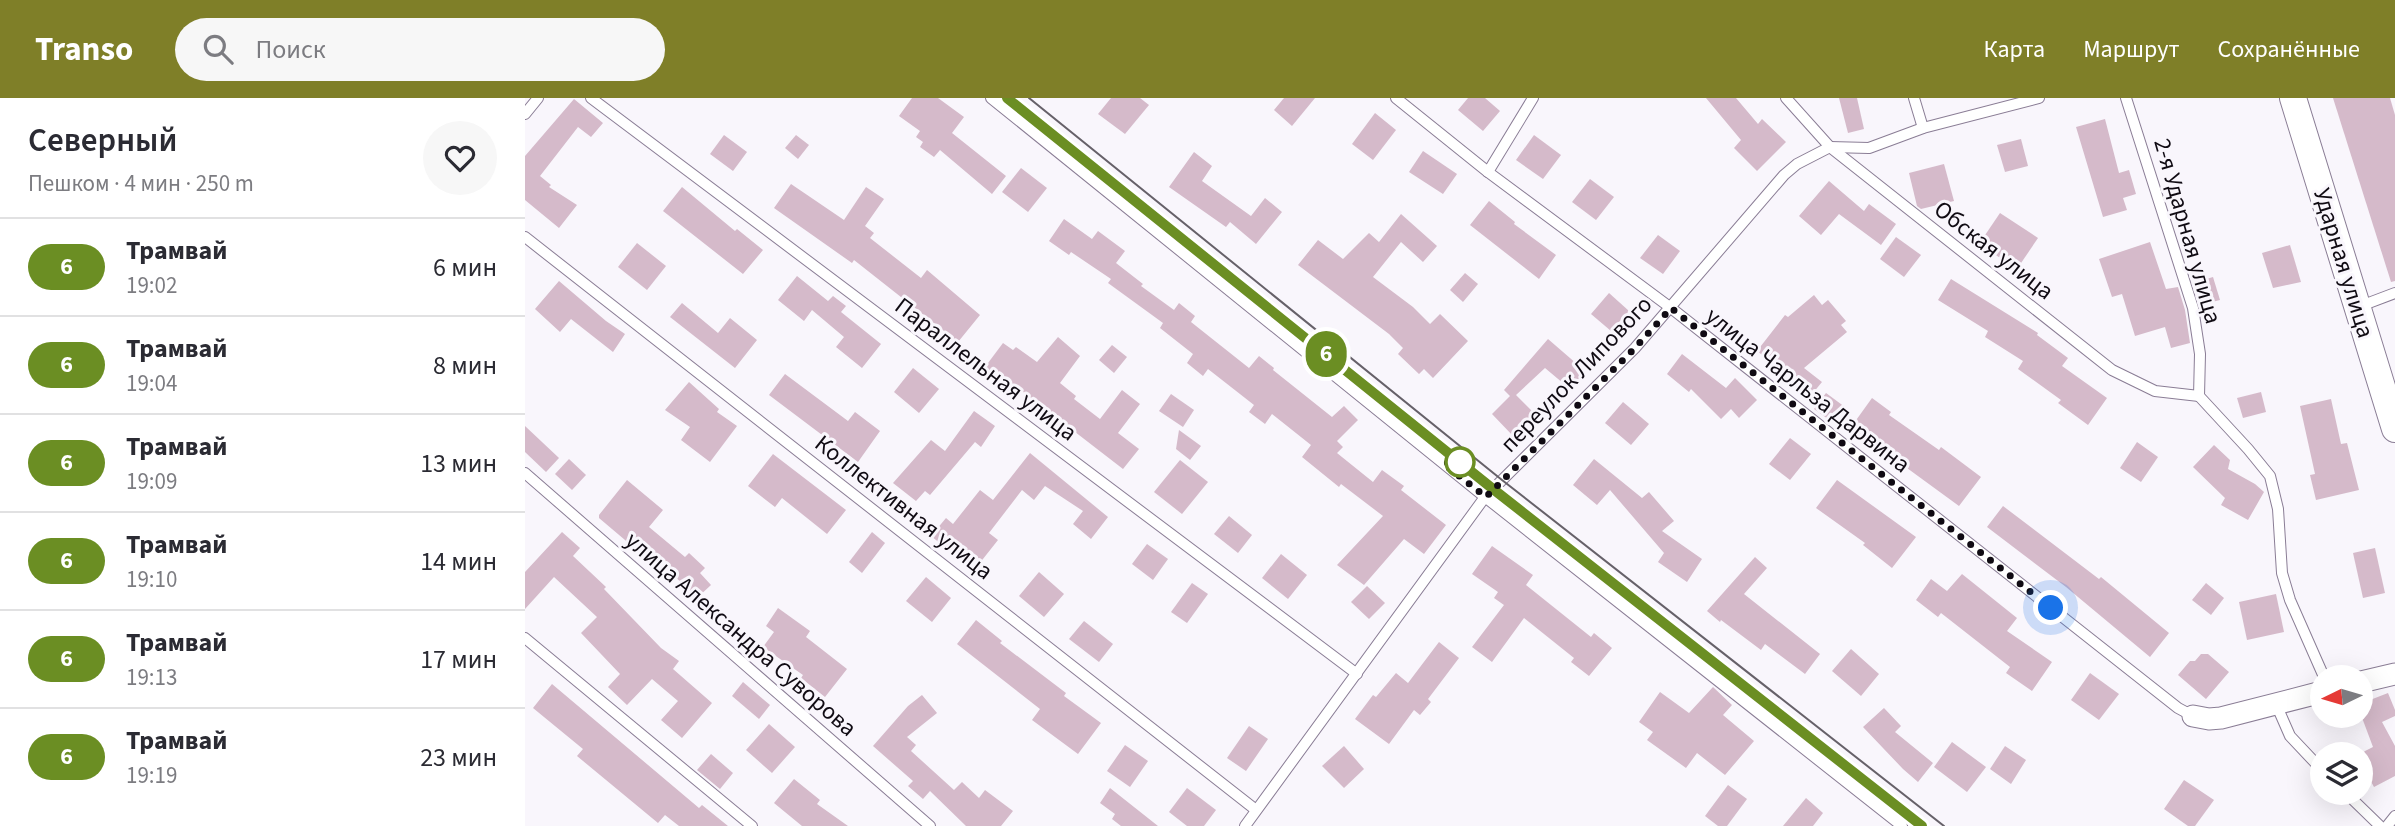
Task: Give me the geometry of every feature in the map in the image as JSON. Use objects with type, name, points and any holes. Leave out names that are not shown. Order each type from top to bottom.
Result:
[{"type":"street","name":"Ударная улица","points":[[2293,98],[2395,429]]},
{"type":"street","points":[[2373,679],[2395,674]]},
{"type":"street","points":[[2193,716],[2221,718],[2310,695]]},
{"type":"lane","points":[[525,114],[538,98]]},
{"type":"lane","name":"Параллельная улица","points":[[591,98],[1357,674]]},
{"type":"lane","points":[[991,98],[1486,497],[1902,826]]},
{"type":"lane","name":"улица Чарльза Дарвина","points":[[1396,98],[1488,172],[1671,308],[2167,699],[2193,716]]},
{"type":"lane","points":[[1488,172],[1533,98]]},
{"type":"lane","name":"Обская улица","points":[[1786,98],[1830,148],[2112,370],[2155,391],[2199,396]]},
{"type":"lane","points":[[1914,98],[1923,128]]},
{"type":"lane","name":"переулок Липового","points":[[1245,826],[1486,497],[1635,348],[1784,175],[1797,164],[1830,148],[1870,148],[1923,128],[2039,98]]},
{"type":"lane","name":"2-я Ударная улица","points":[[2126,98],[2193,308],[2200,354],[2199,396]]},
{"type":"lane","name":"Коллективная улица","points":[[525,237],[1257,810]]},
{"type":"lane","points":[[2357,307],[2395,293]]},
{"type":"lane","points":[[2199,396],[2270,476],[2278,509],[2282,573],[2290,600],[2319,665]]},
{"type":"lane","name":"улица Александра Суворова","points":[[525,473],[930,826]]},
{"type":"lane","points":[[525,638],[752,826]]},
{"type":"lane","points":[[2277,704],[2290,736],[2310,757]]},
{"type":"lane","points":[[2358,805],[2380,826]]},
{"type":"lane","points":[[2387,826],[2395,816]]},
{"type":"building","points":[[912,98],[938,98],[964,117],[952,133],[1006,176],[992,194],[940,150],[934,157],[920,147],[923,142],[916,137],[920,131],[899,116]]},
{"type":"building","points":[[1111,98],[1140,98],[1149,105],[1125,134],[1098,114]]},
{"type":"building","points":[[1284,98],[1315,98],[1292,126],[1274,110]]},
{"type":"building","points":[[1468,98],[1485,98],[1500,111],[1483,131],[1458,110]]},
{"type":"building","points":[[1706,98],[1736,98],[1758,124],[1762,119],[1786,142],[1757,171],[1734,148],[1741,140]]},
{"type":"building","points":[[1839,98],[1857,98],[1864,129],[1848,133]]},
{"type":"building","points":[[2333,98],[2390,98],[2395,115],[2395,281],[2391,282]]},
{"type":"building","points":[[574,99],[603,123],[591,137],[578,127],[540,176],[551,185],[549,187],[577,205],[559,228],[525,200],[525,156]]},
{"type":"building","points":[[1375,113],[1396,130],[1373,160],[1352,144]]},
{"type":"building","points":[[2105,119],[2119,173],[2129,170],[2136,194],[2123,198],[2127,210],[2103,217],[2076,127]]},
{"type":"building","points":[[724,135],[747,152],[733,171],[710,154]]},
{"type":"building","points":[[796,135],[809,145],[798,159],[785,148]]},
{"type":"building","points":[[1534,135],[1561,155],[1543,179],[1516,160]]},
{"type":"building","points":[[2021,139],[2028,166],[2005,172],[1997,145]]},
{"type":"building","points":[[1423,151],[1457,174],[1443,194],[1409,172]]},
{"type":"building","points":[[1194,152],[1212,166],[1202,181],[1251,216],[1265,198],[1282,212],[1256,244],[1230,222],[1226,227],[1169,187]]},
{"type":"building","points":[[1944,164],[1954,201],[1921,209],[1917,206],[1909,173]]},
{"type":"building","points":[[1021,168],[1047,188],[1028,212],[1002,192]]},
{"type":"building","points":[[1590,179],[1614,197],[1596,220],[1572,202]]},
{"type":"building","points":[[1829,181],[1864,211],[1869,204],[1896,224],[1881,245],[1839,214],[1821,235],[1799,216]]},
{"type":"building","points":[[791,184],[844,220],[866,187],[884,199],[865,226],[874,233],[870,238],[921,278],[927,270],[980,315],[958,342],[854,260],[852,263],[774,208]]},
{"type":"building","points":[[682,187],[735,231],[737,229],[763,250],[743,274],[663,211]]},
{"type":"building","points":[[1489,201],[1515,222],[1514,224],[1556,255],[1539,279],[1470,225]]},
{"type":"building","points":[[2000,213],[2038,238],[2017,269],[1979,244]]},
{"type":"building","points":[[1401,214],[1437,246],[1423,262],[1401,242],[1373,277],[1413,307],[1430,324],[1440,314],[1468,341],[1433,378],[1424,369],[1419,374],[1398,354],[1403,348],[1389,334],[1298,265],[1318,240],[1343,259],[1369,233],[1379,242]]},
{"type":"building","points":[[1064,219],[1092,239],[1098,231],[1125,251],[1116,263],[1143,284],[1141,286],[1174,310],[1179,303],[1195,316],[1191,322],[1249,368],[1259,356],[1332,417],[1344,406],[1358,420],[1337,441],[1343,447],[1337,453],[1373,482],[1382,470],[1404,486],[1401,490],[1446,525],[1424,554],[1404,539],[1364,585],[1337,565],[1383,516],[1341,484],[1339,487],[1302,457],[1311,445],[1272,414],[1265,424],[1249,412],[1254,405],[1208,369],[1203,376],[1187,363],[1193,354],[1160,328],[1163,323],[1108,283],[1111,279],[1071,252],[1069,255],[1049,241]]},
{"type":"building","points":[[1658,235],[1680,251],[1663,274],[1640,258]]},
{"type":"building","points":[[1896,237],[1921,255],[1904,277],[1880,259]]},
{"type":"building","points":[[2150,242],[2166,289],[2178,287],[2190,343],[2171,348],[2165,327],[2135,336],[2122,294],[2112,297],[2099,259]]},
{"type":"building","points":[[637,243],[666,266],[647,290],[618,267]]},
{"type":"building","points":[[2290,245],[2301,282],[2273,288],[2262,253]]},
{"type":"building","points":[[1465,273],[1478,284],[1463,302],[1450,290]]},
{"type":"building","points":[[797,276],[828,301],[833,296],[846,306],[841,312],[881,344],[862,368],[836,347],[844,337],[812,310],[804,321],[778,300]]},
{"type":"building","points":[[2213,277],[2220,300],[2200,305],[2193,283]]},
{"type":"building","points":[[1951,279],[2038,333],[2037,335],[2068,358],[2062,366],[2107,398],[2088,425],[2058,403],[2061,400],[2018,369],[2023,361],[1985,337],[1988,331],[1938,300]]},
{"type":"building","points":[[559,281],[625,334],[613,352],[571,319],[560,332],[535,309]]},
{"type":"building","points":[[1609,293],[1629,311],[1611,331],[1591,314]]},
{"type":"building","points":[[1814,295],[1822,305],[1828,300],[1846,321],[1841,325],[1847,332],[1804,368],[1822,382],[1808,399],[1789,384],[1795,375],[1792,378],[1757,351],[1785,315],[1788,317]]},
{"type":"building","points":[[682,303],[718,333],[730,318],[757,340],[735,368],[670,317]]},
{"type":"building","points":[[1058,337],[1080,356],[1060,383],[1076,396],[1074,399],[1100,419],[1122,390],[1140,404],[1118,433],[1139,449],[1123,469],[1022,391],[1019,394],[985,367],[1003,343],[1013,350],[1016,347],[1037,362]]},
{"type":"building","points":[[1548,339],[1585,371],[1570,389],[1545,368],[1516,395],[1537,416],[1515,438],[1492,414],[1510,396],[1504,390]]},
{"type":"building","points":[[1112,345],[1127,357],[1114,373],[1099,360]]},
{"type":"building","points":[[1682,354],[1726,388],[1735,378],[1757,400],[1739,418],[1731,409],[1721,419],[1691,389],[1689,392],[1667,374]]},
{"type":"building","points":[[913,368],[939,389],[919,413],[894,392]]},
{"type":"building","points":[[785,374],[848,421],[855,412],[880,431],[858,462],[769,395]]},
{"type":"building","points":[[689,382],[719,409],[717,412],[737,426],[710,462],[681,440],[690,427],[665,410]]},
{"type":"building","points":[[2261,392],[2266,412],[2243,418],[2237,398]]},
{"type":"building","points":[[1826,393],[1849,410],[1838,426],[1814,409]]},
{"type":"building","points":[[1171,394],[1194,410],[1183,427],[1159,411]]},
{"type":"building","points":[[1872,398],[1891,412],[1889,415],[1939,450],[1941,447],[1981,477],[1959,506],[1870,441],[1868,444],[1849,430]]},
{"type":"building","points":[[2331,399],[2341,444],[2347,443],[2359,490],[2316,500],[2310,475],[2315,474],[2300,406]]},
{"type":"building","points":[[1623,402],[1649,424],[1631,445],[1605,423]]},
{"type":"building","points":[[974,411],[995,426],[981,447],[975,442],[930,495],[925,491],[916,501],[893,483],[931,440],[945,451]]},
{"type":"building","points":[[525,426],[559,458],[546,472],[525,452]]},
{"type":"building","points":[[1179,430],[1201,446],[1190,460],[1176,449]]},
{"type":"building","points":[[1790,438],[1811,454],[1790,480],[1769,464]]},
{"type":"building","points":[[2137,442],[2158,457],[2141,482],[2120,468]]},
{"type":"building","points":[[2214,445],[2230,460],[2228,469],[2264,492],[2248,520],[2221,505],[2225,498],[2193,467]]},
{"type":"building","points":[[1030,453],[1108,517],[1091,539],[1073,524],[1083,511],[1045,486],[1034,500],[1022,490],[989,533],[998,540],[979,564],[951,541],[946,548],[931,536],[946,518],[953,524],[980,490],[993,500]]},
{"type":"building","points":[[773,454],[846,510],[827,534],[782,498],[775,507],[748,486]]},
{"type":"building","points":[[569,459],[586,475],[572,490],[555,474]]},
{"type":"building","points":[[1594,459],[1642,498],[1649,492],[1674,521],[1662,531],[1702,559],[1687,582],[1658,562],[1664,553],[1610,490],[1597,505],[1573,485]]},
{"type":"building","points":[[1180,460],[1208,482],[1182,514],[1154,492]]},
{"type":"building","points":[[627,480],[663,510],[649,527],[685,557],[689,553],[705,568],[700,573],[711,585],[697,598],[655,557],[651,562],[599,518]]},
{"type":"building","points":[[1837,480],[1916,537],[1892,568],[1863,545],[1865,543],[1816,508]]},
{"type":"building","points":[[2003,506],[2099,579],[2101,577],[2169,633],[2150,657],[2066,587],[1987,527]]},
{"type":"building","points":[[1229,516],[1252,535],[1238,553],[1214,534]]},
{"type":"building","points":[[562,532],[580,548],[573,556],[606,587],[604,589],[661,648],[679,661],[673,669],[712,703],[682,738],[661,720],[678,701],[652,679],[627,705],[608,687],[620,674],[581,633],[597,617],[554,577],[525,609],[525,572]]},
{"type":"building","points":[[872,532],[885,543],[862,573],[849,562]]},
{"type":"building","points":[[1147,544],[1168,559],[1153,580],[1132,564]]},
{"type":"building","points":[[1492,546],[1533,575],[1526,585],[1591,637],[1594,633],[1612,648],[1589,676],[1571,662],[1574,658],[1524,618],[1492,662],[1472,647],[1504,605],[1494,598],[1498,592],[1472,574]]},
{"type":"building","points":[[2375,548],[2385,593],[2363,598],[2353,553]]},
{"type":"building","points":[[1281,554],[1307,575],[1288,599],[1262,578]]},
{"type":"building","points":[[1755,557],[1767,568],[1744,594],[1820,654],[1805,674],[1765,644],[1761,650],[1707,611]]},
{"type":"building","points":[[1039,572],[1064,594],[1044,617],[1019,596]]},
{"type":"building","points":[[1962,574],[2017,618],[2007,631],[2052,662],[2032,691],[2006,673],[2010,667],[1941,613],[1938,617],[1916,600],[1931,579],[1947,591]]},
{"type":"building","points":[[926,577],[951,598],[932,622],[906,601]]},
{"type":"building","points":[[1192,583],[1208,594],[1187,623],[1171,612]]},
{"type":"building","points":[[2206,583],[2224,598],[2211,615],[2192,600]]},
{"type":"building","points":[[1367,586],[1385,603],[1369,619],[1351,602]]},
{"type":"building","points":[[2276,594],[2284,632],[2247,640],[2239,602]]},
{"type":"building","points":[[778,608],[810,631],[806,637],[847,669],[825,697],[801,678],[803,675],[763,647],[774,632],[766,626]]},
{"type":"building","points":[[976,620],[1002,641],[1000,643],[1066,693],[1064,696],[1101,723],[1078,754],[1032,720],[1040,709],[957,644]]},
{"type":"building","points":[[1084,621],[1113,644],[1099,662],[1069,639]]},
{"type":"building","points":[[1439,642],[1459,658],[1428,699],[1431,702],[1420,715],[1414,710],[1389,744],[1355,719],[1373,695],[1376,697],[1396,673],[1408,683]]},
{"type":"building","points":[[1851,649],[1879,674],[1861,696],[1832,671]]},
{"type":"building","points":[[2201,654],[2208,654],[2229,672],[2206,699],[2178,675],[2190,661],[2195,661]]},
{"type":"building","points":[[2090,673],[2119,694],[2099,720],[2071,700]]},
{"type":"building","points":[[743,682],[770,705],[759,719],[732,696]]},
{"type":"building","points":[[552,684],[699,808],[702,805],[728,826],[679,826],[665,815],[658,823],[577,756],[583,749],[533,708]]},
{"type":"building","points":[[1713,687],[1732,705],[1723,715],[1754,741],[1725,775],[1697,753],[1686,768],[1647,740],[1653,732],[1639,722],[1660,692],[1689,713]]},
{"type":"building","points":[[2388,693],[2395,710],[2395,716],[2382,722],[2395,746],[2395,776],[2374,787],[2373,742],[2366,728],[2373,728],[2373,699]]},
{"type":"building","points":[[922,695],[937,713],[907,737],[916,745],[911,751],[954,790],[962,782],[979,798],[985,790],[1013,811],[1001,826],[966,826],[930,791],[923,799],[908,786],[913,781],[873,746],[908,706]]},
{"type":"building","points":[[1884,708],[1901,726],[1895,732],[1933,763],[1918,782],[1863,727]]},
{"type":"building","points":[[769,724],[795,747],[772,773],[746,750]]},
{"type":"building","points":[[1249,726],[1268,739],[1246,771],[1227,758]]},
{"type":"building","points":[[1952,742],[1986,767],[1967,792],[1934,767]]},
{"type":"building","points":[[1125,745],[1148,761],[1130,787],[1107,771]]},
{"type":"building","points":[[1344,746],[1364,769],[1344,788],[1322,766]]},
{"type":"building","points":[[2005,746],[2026,760],[2011,784],[1990,769]]},
{"type":"building","points":[[711,754],[733,773],[720,789],[697,770]]},
{"type":"building","points":[[794,779],[820,800],[817,804],[848,826],[802,826],[774,803]]},
{"type":"building","points":[[2184,780],[2214,800],[2195,826],[2188,826],[2164,809]]},
{"type":"building","points":[[1728,785],[1747,799],[1727,826],[1718,826],[1705,816]]},
{"type":"building","points":[[1110,788],[1158,826],[1121,826],[1112,819],[1115,814],[1100,803]]},
{"type":"building","points":[[1187,788],[1216,810],[1204,826],[1187,826],[1169,812]]},
{"type":"building","points":[[1806,798],[1823,813],[1813,826],[1783,826]]},
{"type":"tram line","points":[[1007,98],[1493,489],[1923,826]]},
{"type":"tram line","name":"6","points":[[1007,98],[1493,489],[1922,826]]},
{"type":"tram line","points":[[1029,98],[1502,480],[1944,826]]},
{"type":"route","points":[[1460,462],[1443,463],[1486,497],[1635,348],[1671,308],[2051,608]]}]
